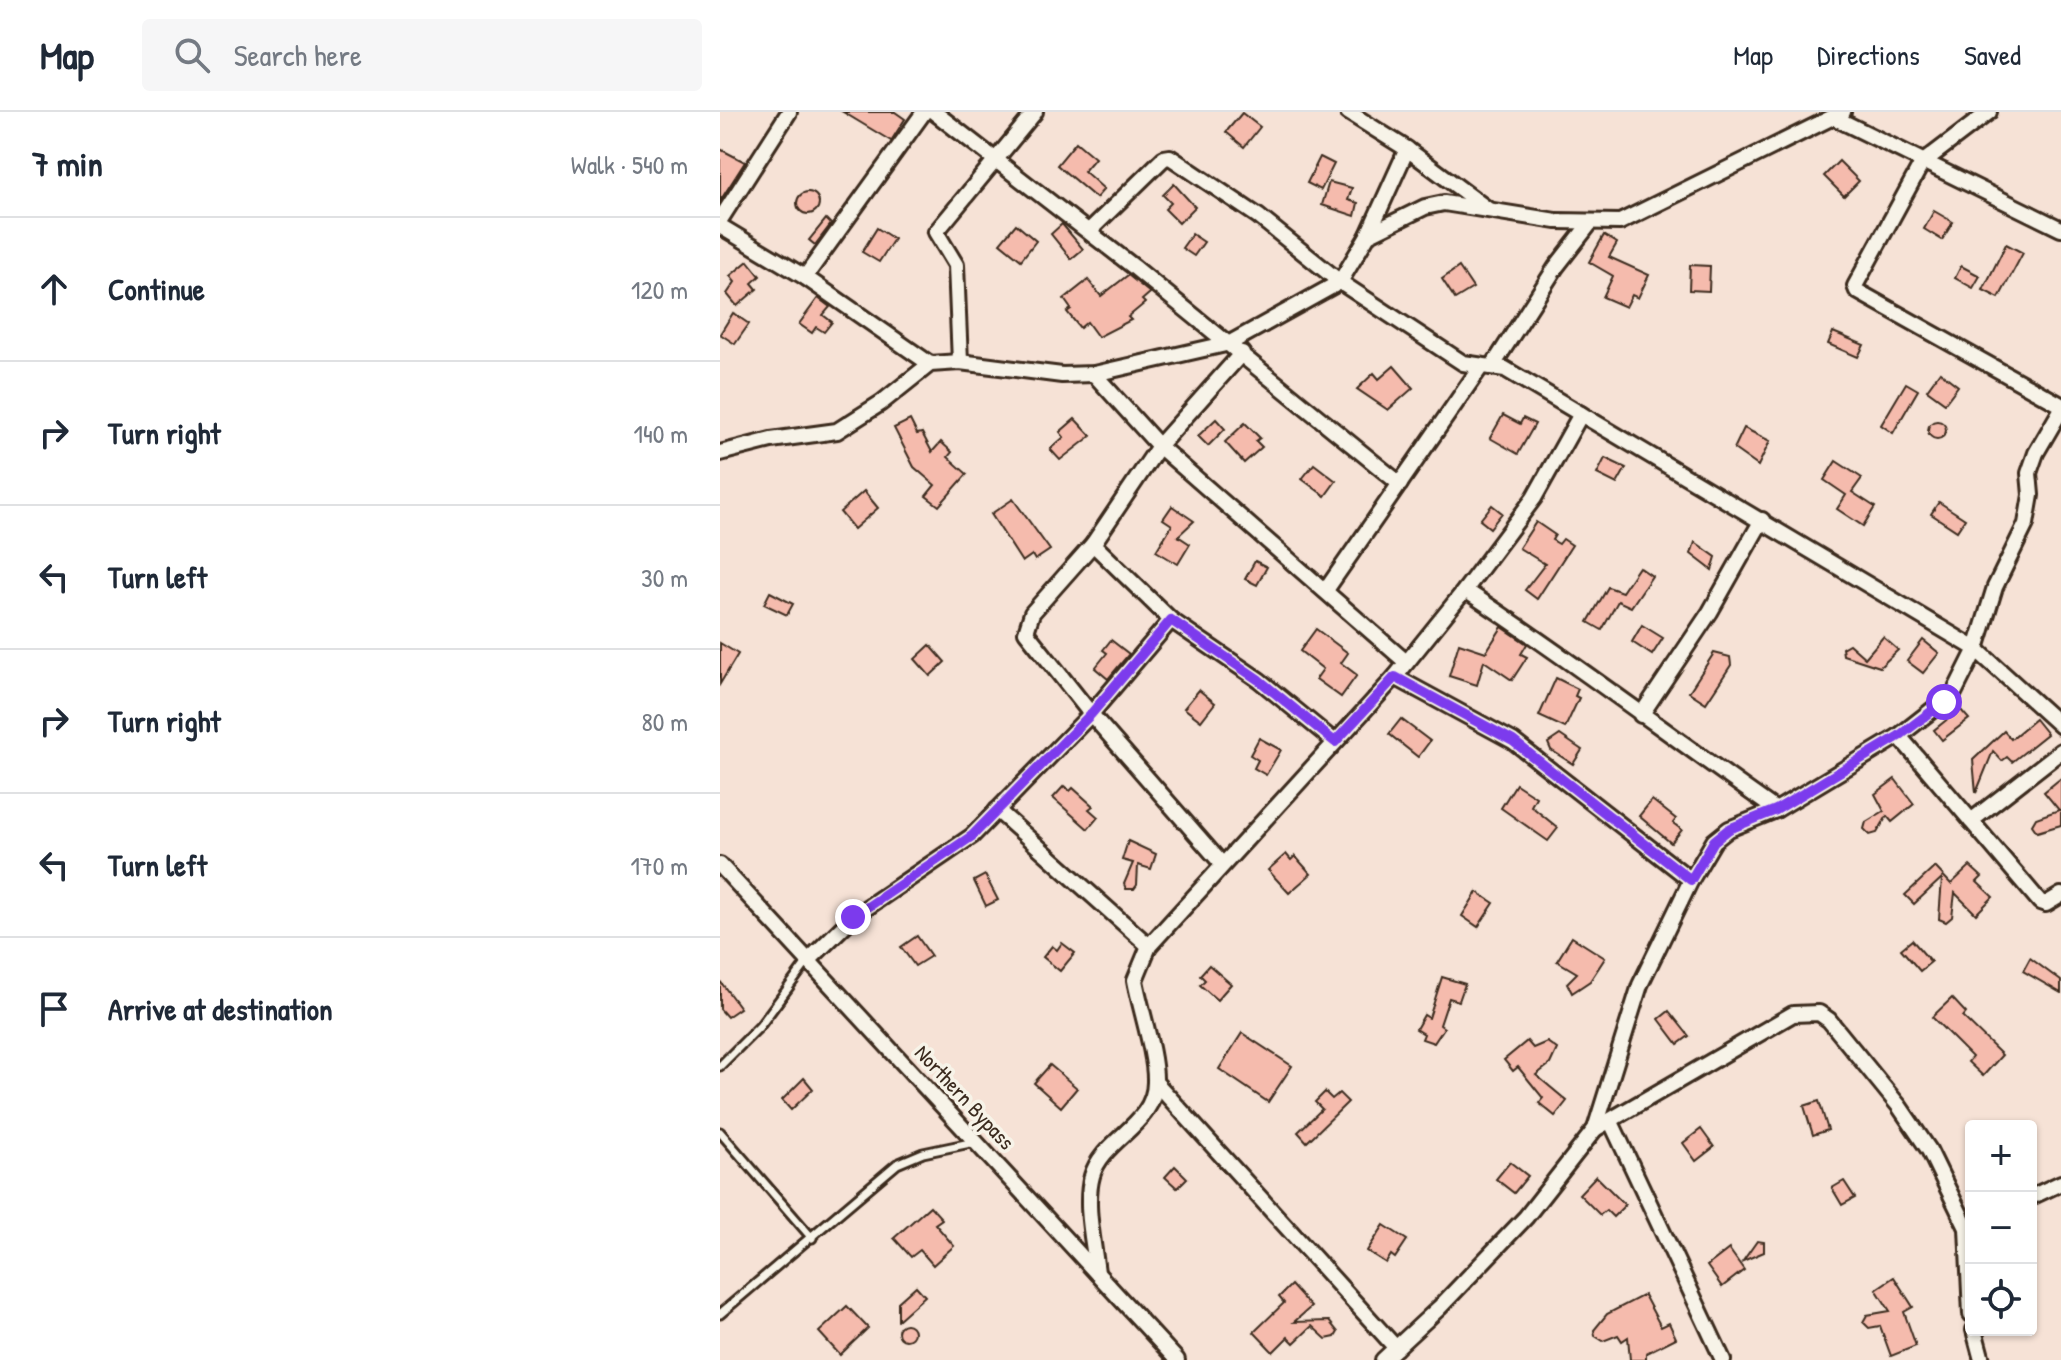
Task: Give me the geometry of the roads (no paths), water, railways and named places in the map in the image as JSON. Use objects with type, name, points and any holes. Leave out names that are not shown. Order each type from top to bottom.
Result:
[{"type":"street","points":[[789,112],[720,223],[805,277],[930,364]]},
{"type":"street","points":[[805,277],[924,112]]},
{"type":"street","points":[[934,112],[996,157],[1230,343],[1400,484]]},
{"type":"street","points":[[960,362],[956,265],[936,232],[1035,112]]},
{"type":"street","points":[[1348,112],[1407,149],[1490,210]]},
{"type":"street","points":[[1383,1360],[1526,1217],[1595,1129],[1640,985],[1691,880],[1714,841],[1729,829],[1776,810],[1899,736],[1954,693],[1976,649],[1995,587],[2026,524],[2031,495],[2029,473],[2036,453],[2061,408],[1857,291],[1856,281],[1922,163],[1989,112]]},
{"type":"street","points":[[1368,235],[1425,207],[1444,203],[1556,221],[1620,222],[1642,214],[1839,115],[1922,163],[2061,229]]},
{"type":"street","points":[[720,453],[771,440],[837,431],[881,403],[930,364],[960,362],[1062,375],[1094,374],[1230,343],[1340,282],[1368,235],[1407,149]]},
{"type":"street","points":[[1089,231],[1164,158],[1170,157],[1258,216],[1340,282],[1463,363],[1505,369],[1976,649],[2061,726]]},
{"type":"street","points":[[1326,590],[1591,222]]},
{"type":"street","points":[[1222,864],[1091,714],[1026,632],[1032,613],[1093,544],[1159,446],[1242,353]]},
{"type":"street","points":[[1094,374],[1159,446],[1406,662]]},
{"type":"street","points":[[1097,1273],[1089,1194],[1092,1174],[1100,1160],[1148,1107],[1156,1083],[1135,980],[1149,946],[1395,677],[1534,498],[1581,414]]},
{"type":"street","points":[[1641,715],[1710,612],[1762,520]]},
{"type":"street","points":[[1093,544],[1171,620],[1259,680],[1335,742]]},
{"type":"street","points":[[1465,590],[1551,647],[1776,810]]},
{"type":"street","points":[[808,961],[853,917],[961,845],[1091,714],[1171,620]]},
{"type":"street","points":[[1395,677],[1513,741],[1691,880]]},
{"type":"street","points":[[1899,736],[2040,902],[2046,904],[2061,895]]},
{"type":"street","points":[[1971,821],[2061,751]]},
{"type":"street","points":[[997,810],[1149,946]]},
{"type":"street","name":"Northern Bypass","points":[[720,865],[1177,1360]]},
{"type":"street","points":[[1595,1129],[1793,1014],[1819,1013],[1829,1020],[1899,1106],[1929,1150],[1965,1219]]},
{"type":"street","points":[[1156,1083],[1396,1348]]},
{"type":"street","points":[[1611,1122],[1723,1360]]},
{"type":"street","points":[[2037,1194],[2061,1183]]},
{"type":"street","points":[[1976,1336],[1982,1360]]},
{"type":"lane","points":[[720,1066],[760,1026],[808,961]]},
{"type":"lane","points":[[720,1132],[812,1238]]},
{"type":"lane","points":[[720,1314],[897,1164],[923,1153],[976,1142]]}]
